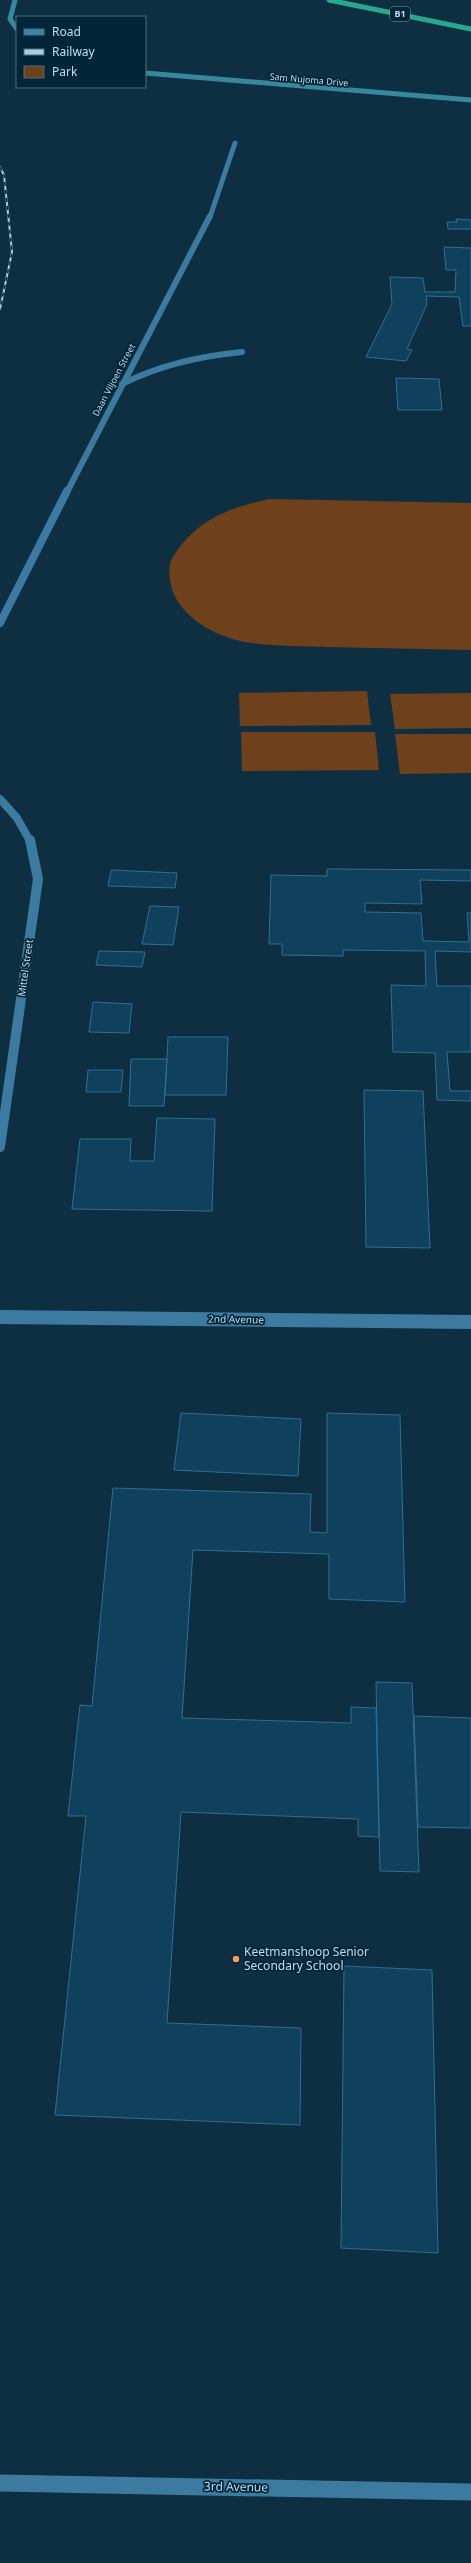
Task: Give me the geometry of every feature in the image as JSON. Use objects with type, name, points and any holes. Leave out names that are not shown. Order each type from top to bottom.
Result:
[{"type":"highway","name":"B1","points":[[329,0],[471,28]]},
{"type":"highway","name":"B1","points":[[344,0],[471,28]]},
{"type":"main road","points":[[16,0],[11,10],[10,20],[16,28]]},
{"type":"main road","name":"Sam Nujoma Drive","points":[[146,73],[471,100]]},
{"type":"street","name":"Daan Viljoen Street","points":[[0,622],[122,384],[211,215],[235,143]]},
{"type":"street","points":[[122,384],[149,370],[184,360],[242,352]]},
{"type":"street","name":"Mittel Street","points":[[0,799],[16,815],[34,846],[38,879],[0,1147]]},
{"type":"street","name":"2nd Avenue","points":[[0,1317],[471,1322]]},
{"type":"street","name":"3rd Avenue","points":[[0,2483],[471,2492]]},
{"type":"green space","points":[[270,499],[471,503],[471,650],[326,647],[245,642],[216,633],[197,622],[182,607],[172,589],[169,576],[170,563],[174,555],[194,532],[216,516],[241,506]]},
{"type":"green space","points":[[367,691],[371,725],[240,726],[239,693]]},
{"type":"green space","points":[[471,693],[471,728],[395,729],[390,694]]},
{"type":"green space","points":[[241,732],[375,732],[379,770],[242,771]]},
{"type":"green space","points":[[395,734],[471,734],[471,773],[400,774]]},
{"type":"building","points":[[456,219],[471,220],[471,229],[448,229],[447,222],[457,222]]},
{"type":"building","points":[[444,247],[471,248],[471,326],[463,326],[459,297],[426,296],[427,304],[407,349],[412,350],[406,361],[366,357],[392,304],[390,277],[423,278],[425,292],[455,292],[456,270],[446,270]]},
{"type":"building","points":[[396,378],[439,379],[442,410],[398,410]]},
{"type":"building","points":[[327,869],[471,870],[471,881],[420,880],[422,904],[365,903],[365,912],[421,913],[423,941],[469,942],[467,913],[471,913],[471,952],[435,951],[437,986],[471,986],[471,1052],[447,1052],[450,1091],[471,1091],[471,1101],[437,1100],[435,1053],[393,1052],[391,985],[426,986],[425,951],[343,950],[343,956],[282,955],[282,944],[269,944],[271,875],[327,876]]},
{"type":"building","points":[[111,870],[177,873],[175,888],[108,886]]},
{"type":"building","points":[[150,906],[179,907],[173,945],[142,944]]},
{"type":"building","points":[[99,951],[145,952],[142,967],[96,965]]},
{"type":"building","points":[[93,1002],[132,1004],[129,1033],[89,1032]]},
{"type":"building","points":[[168,1037],[228,1037],[226,1095],[165,1095]]},
{"type":"building","points":[[131,1059],[167,1059],[164,1106],[129,1106]]},
{"type":"building","points":[[88,1070],[123,1070],[121,1092],[86,1092]]},
{"type":"building","points":[[364,1090],[423,1091],[430,1248],[366,1247]]},
{"type":"building","points":[[157,1118],[215,1119],[212,1211],[72,1209],[80,1139],[131,1139],[130,1161],[154,1161]]},
{"type":"building","points":[[181,1413],[301,1419],[298,1476],[174,1470]]},
{"type":"building","points":[[327,1413],[400,1415],[405,1602],[329,1599],[329,1554],[193,1550],[182,1718],[351,1723],[351,1707],[376,1708],[379,1837],[358,1836],[358,1819],[181,1812],[167,2023],[301,2028],[300,2125],[55,2115],[86,1816],[68,1816],[80,1705],[92,1706],[113,1488],[311,1494],[310,1532],[327,1533]]},
{"type":"building","points":[[376,1682],[412,1683],[419,1872],[380,1871]]},
{"type":"building","points":[[414,1716],[471,1718],[471,1828],[418,1827]]},
{"type":"building","points":[[344,1966],[432,1970],[438,2253],[341,2248]]},
{"type":"railway","points":[[0,167],[4,175],[12,252],[0,309]]},
{"type":"place","name":"Keetmanshoop Senior Secondary School","points":[[236,1959]]}]
